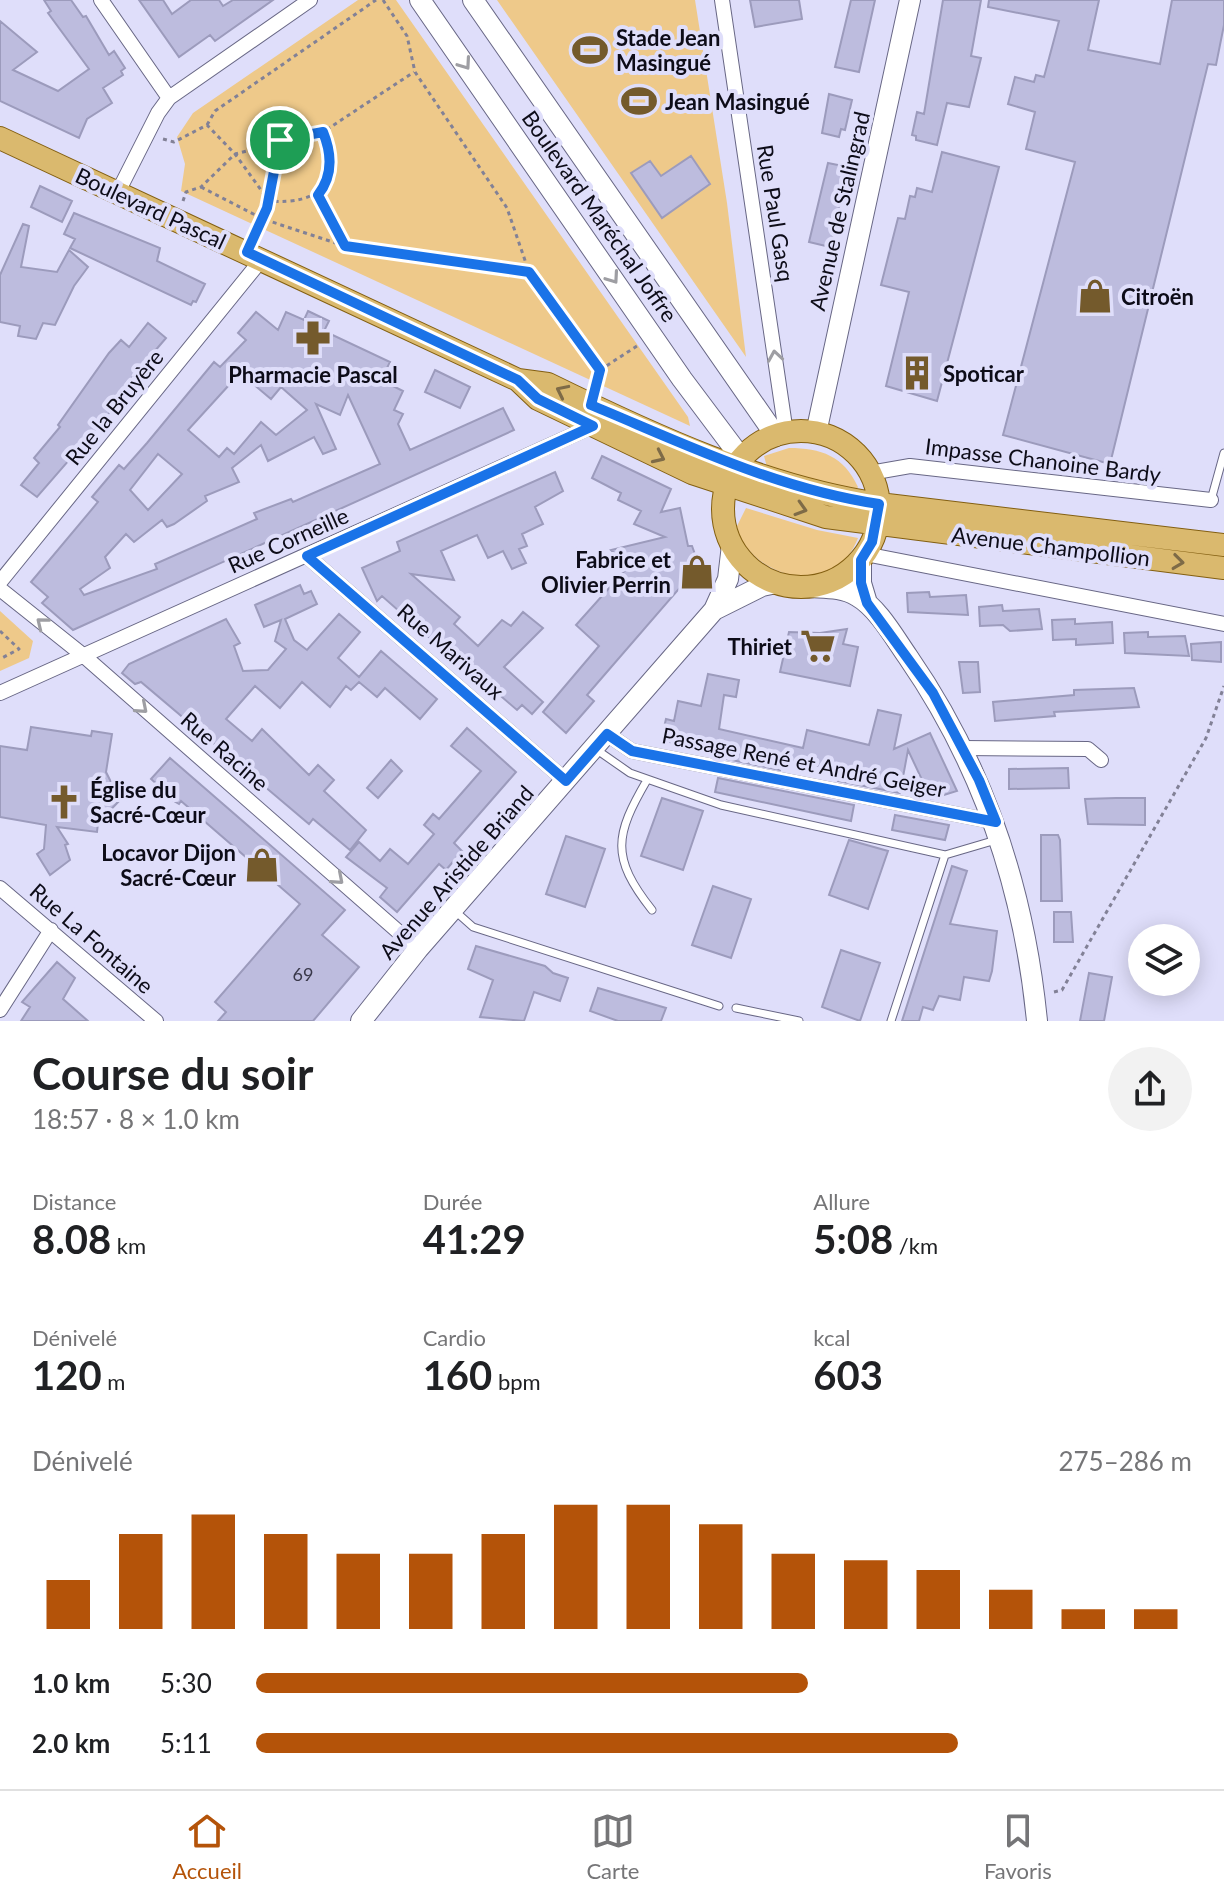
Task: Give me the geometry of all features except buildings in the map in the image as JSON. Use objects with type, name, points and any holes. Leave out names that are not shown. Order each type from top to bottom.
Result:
[{"type":"main road","name":"Boulevard Maréchal Joffre","points":[[420,0],[739,462]]},
{"type":"main road","name":"Boulevard Maréchal Joffre","points":[[473,0],[781,434]]},
{"type":"main road","name":"Avenue de Stalingrad","points":[[816,433],[910,0]]},
{"type":"main road","name":"Boulevard Pascal","points":[[0,138],[518,380],[548,384],[592,415],[727,486],[826,517],[878,515]]},
{"type":"main road","name":"Boulevard Pascal","points":[[592,415],[739,462],[878,515]]},
{"type":"main road","points":[[867,603],[843,590],[776,583],[746,565],[732,545],[723,516],[727,486],[739,462],[761,443],[781,434],[816,433],[845,445],[870,473],[878,515],[863,557],[861,583],[867,603],[933,693],[963,748],[998,830],[1031,960],[1037,1021]]},
{"type":"main road","name":"Avenue Champollion","points":[[878,515],[1224,545]]},
{"type":"main road","name":"Avenue Champollion","points":[[878,515],[1224,568]]},
{"type":"main road","name":"Avenue Aristide Briand","points":[[367,1017],[418,949],[714,610],[728,579],[732,545]]},
{"type":"main road","points":[[810,587],[834,580],[863,557]]},
{"type":"main road","name":"Avenue Aristide Briand","points":[[714,610],[762,586],[776,583]]},
{"type":"street","points":[[101,0],[169,98]]},
{"type":"street","points":[[118,192],[169,98],[310,0]]},
{"type":"street","name":"Rue Paul Gasq","points":[[721,0],[781,434]]},
{"type":"street","name":"Rue la Bruyère","points":[[0,582],[254,255]]},
{"type":"street","name":"Rue Corneille","points":[[0,693],[307,556],[592,415]]},
{"type":"street","name":"Impasse Chanoine Bardy","points":[[870,473],[910,466],[1211,500]]},
{"type":"street","name":"Rue Marivaux","points":[[307,556],[566,781]]},
{"type":"street","points":[[863,557],[1224,624]]},
{"type":"street","name":"Rue Racine","points":[[0,589],[84,656],[418,949]]},
{"type":"street","name":"Passage René et André Geiger","points":[[601,742],[998,830]]},
{"type":"street","points":[[963,748],[1088,749],[1101,760]]},
{"type":"street","name":"Rue La Fontaine","points":[[0,888],[156,1021]]},
{"type":"street","points":[[0,1010],[51,930]]},
{"type":"lane","points":[[1211,500],[1224,453]]},
{"type":"lane","points":[[601,742],[647,780],[721,805],[945,855],[998,830]]},
{"type":"lane","points":[[647,780],[623,822],[620,844],[635,888],[652,910]]},
{"type":"lane","points":[[891,1021],[945,855]]},
{"type":"lane","points":[[454,910],[473,927],[719,1006]]},
{"type":"lane","points":[[736,1008],[799,1021]]},
{"type":"path","points":[[148,135],[174,142],[207,125],[215,111],[376,0]]},
{"type":"path","points":[[383,0],[407,36],[415,72],[507,208],[529,272],[600,370],[592,415]]},
{"type":"path","points":[[175,219],[186,192],[201,187],[235,154],[280,140],[323,132],[415,72]]},
{"type":"path","points":[[207,125],[235,154],[269,201]]},
{"type":"path","points":[[269,201],[304,200],[318,195],[327,184],[329,147],[323,132]]},
{"type":"path","points":[[254,255],[269,201],[280,140]]},
{"type":"path","points":[[201,187],[263,219],[345,246],[529,272]]},
{"type":"path","points":[[318,195],[345,246]]},
{"type":"path","points":[[600,370],[653,335]]},
{"type":"path","points":[[0,631],[19,649],[0,659]]},
{"type":"path","points":[[1034,995],[1062,990],[1206,738],[1224,686]]},
{"type":"shaded area","points":[[358,0],[396,0],[688,417],[690,426],[181,191],[185,164],[177,137],[193,113]]},
{"type":"shaded area","name":"Jean Masingué","points":[[497,0],[695,0],[727,203],[746,357]]},
{"type":"shaded area","points":[[789,448],[821,452],[838,461],[858,487],[854,494],[767,467],[764,456]]},
{"type":"shaded area","points":[[746,508],[817,530],[858,538],[847,557],[832,570],[814,576],[796,576],[777,571],[746,546],[736,528]]},
{"type":"shaded area","points":[[0,611],[33,641],[29,658],[0,671]]},
{"type":"place","name":"Stade Jean Masingué","points":[[590,50]]},
{"type":"place","name":"Jean Masingué","points":[[639,101]]},
{"type":"place","name":"Citroën","points":[[1095,296]]},
{"type":"place","name":"Pharmacie Pascal","points":[[313,338]]},
{"type":"place","name":"Spoticar","points":[[917,373]]},
{"type":"place","name":"Fabrice et Olivier Perrin","points":[[697,572]]},
{"type":"place","name":"Thiriet","points":[[818,646]]},
{"type":"place","name":"Église du Sacré-Cœur","points":[[64,802]]},
{"type":"place","name":"Locavor Dijon Sacré-Cœur","points":[[262,865]]},
{"type":"route","points":[[323,132],[329,147],[330,167],[327,184],[318,195],[345,246],[529,272],[600,370],[591,405],[773,480],[826,496],[879,504],[878,525],[861,560],[860,578],[867,603],[933,693],[979,780],[996,822],[632,751],[607,734],[566,781],[307,556],[593,426],[538,399],[518,380],[247,252],[267,208],[280,140],[323,132]]}]
